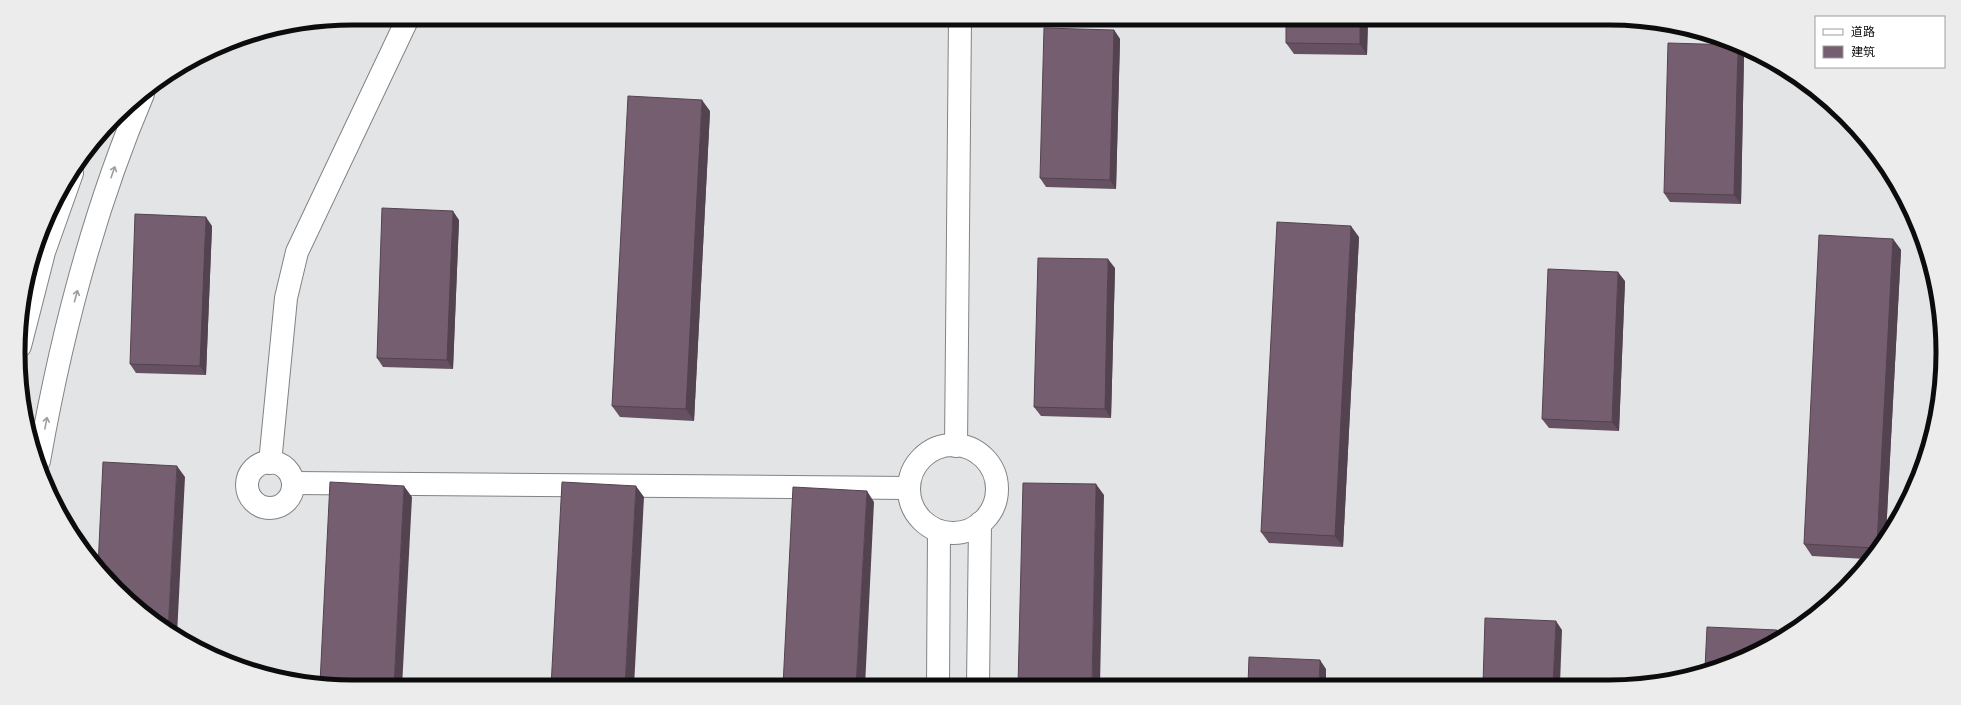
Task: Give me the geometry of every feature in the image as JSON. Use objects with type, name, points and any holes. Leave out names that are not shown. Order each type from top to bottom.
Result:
[{"type":"street","points":[[270,463],[286,298],[297,252],[405,25]]},
{"type":"street","points":[[956,446],[960,25]]},
{"type":"street","points":[[41,453],[60,354],[84,265],[124,140],[139,105]]},
{"type":"street","points":[[27,317],[44,252],[61,205]]},
{"type":"street","points":[[950,445],[965,447],[978,453],[989,464],[995,478],[996,492],[993,507],[985,520],[972,528],[959,533],[946,533],[932,528],[921,520],[913,509],[909,495],[909,488],[914,468],[923,457],[936,449],[950,445]]},
{"type":"street","points":[[270,463],[280,465],[287,469],[293,483],[290,497],[278,507],[263,508],[256,504],[248,490],[249,476],[253,469],[259,465],[270,463]]},
{"type":"street","points":[[293,483],[909,488]]},
{"type":"street","points":[[978,680],[980,523]]},
{"type":"street","points":[[938,680],[939,531]]},
{"type":"building","points":[[1286,25],[1360,25],[1360,44],[1286,43]]},
{"type":"building","points":[[1044,28],[1114,30],[1110,180],[1040,178]]},
{"type":"building","points":[[1668,43],[1720,45],[1738,52],[1734,195],[1664,193]]},
{"type":"building","points":[[628,96],[702,100],[686,409],[612,406]]},
{"type":"building","points":[[382,208],[453,211],[447,360],[377,358]]},
{"type":"building","points":[[135,214],[206,217],[200,366],[130,364]]},
{"type":"building","points":[[1277,222],[1351,226],[1335,536],[1261,532]]},
{"type":"building","points":[[1819,235],[1893,239],[1877,539],[1871,548],[1804,544]]},
{"type":"building","points":[[1038,258],[1108,259],[1105,409],[1034,407]]},
{"type":"building","points":[[1548,269],[1618,272],[1612,422],[1542,419]]},
{"type":"building","points":[[103,462],[177,466],[168,623],[137,599],[98,559]]},
{"type":"building","points":[[330,482],[404,486],[394,680],[320,678]]},
{"type":"building","points":[[562,482],[636,486],[625,680],[551,680]]},
{"type":"building","points":[[1023,483],[1096,484],[1092,680],[1018,680]]},
{"type":"building","points":[[793,487],[867,491],[856,680],[783,680]]},
{"type":"building","points":[[1485,618],[1556,621],[1553,680],[1483,680]]},
{"type":"building","points":[[1707,627],[1777,630],[1777,633],[1753,646],[1705,666]]},
{"type":"building","points":[[1249,657],[1320,660],[1319,680],[1248,680]]}]
